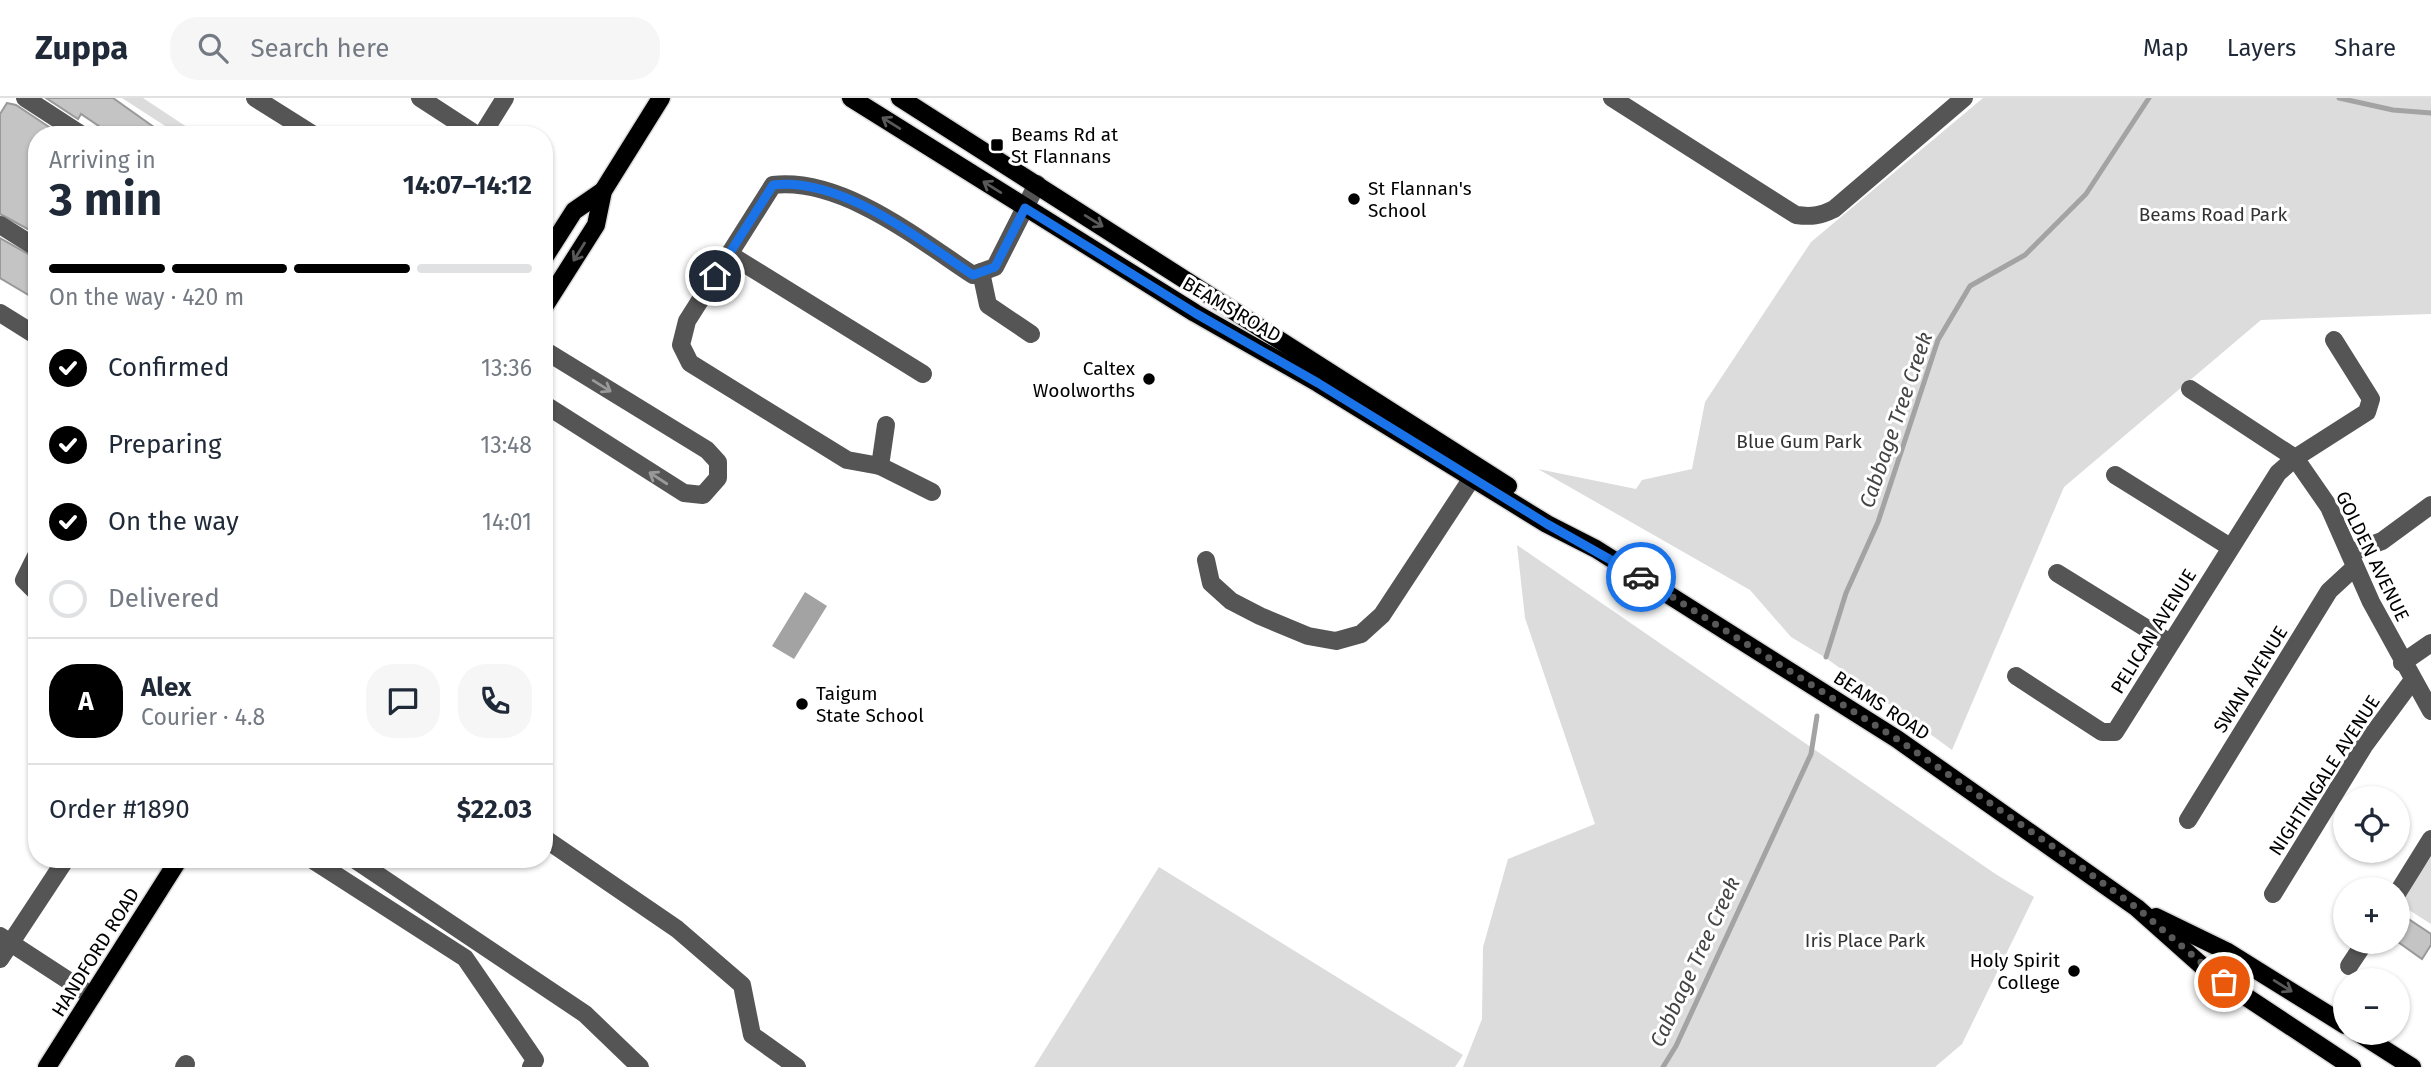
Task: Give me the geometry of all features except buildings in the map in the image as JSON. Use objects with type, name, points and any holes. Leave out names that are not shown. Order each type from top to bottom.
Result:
[{"type":"main road","points":[[553,293],[596,225],[603,191],[661,98]]},
{"type":"main road","name":"BEAMS ROAD","points":[[851,98],[1025,208],[1472,478],[1596,549],[1897,739],[2137,908],[2210,973],[2352,1067]]},
{"type":"main road","name":"BEAMS ROAD","points":[[900,98],[1554,515],[1596,549]]},
{"type":"main road","points":[[553,244],[574,211],[603,191]]},
{"type":"main road","name":"HANDFORD ROAD","points":[[47,1067],[173,868]]},
{"type":"main road","name":"BEAMS ROAD","points":[[2137,908],[2226,951],[2333,1018]]},
{"type":"main road","points":[[2377,1045],[2412,1067]]},
{"type":"street","points":[[25,98],[68,126]]},
{"type":"street","points":[[255,98],[300,126]]},
{"type":"street","points":[[420,98],[465,126]]},
{"type":"street","points":[[486,126],[505,98]]},
{"type":"street","points":[[1612,98],[1796,215],[1807,217],[1820,216],[1834,208],[1964,98]]},
{"type":"street","points":[[932,492],[880,466],[847,460],[690,363],[681,345],[687,321],[773,185],[797,182],[871,208],[973,275],[995,267],[1037,184]]},
{"type":"street","points":[[0,225],[28,242]]},
{"type":"street","points":[[729,254],[923,374]]},
{"type":"street","points":[[981,272],[988,305],[1031,334]]},
{"type":"street","points":[[0,313],[28,330]]},
{"type":"street","name":"PELICAN AVENUE","points":[[2016,676],[2110,734],[2116,732],[2278,473],[2295,458],[2363,415],[2369,407],[2371,399],[2334,340]]},
{"type":"street","points":[[553,356],[707,450],[718,462],[718,478],[703,495],[684,493],[553,410]]},
{"type":"street","name":"GOLDEN AVENUE","points":[[2190,388],[2295,458],[2329,507],[2402,663],[2431,711]]},
{"type":"street","points":[[880,466],[886,425]]},
{"type":"street","points":[[2115,475],[2230,547]]},
{"type":"street","points":[[1206,560],[1211,583],[1231,601],[1259,616],[1308,636],[1336,640],[1361,634],[1382,615],[1472,478]]},
{"type":"street","points":[[2352,560],[2431,505]]},
{"type":"street","name":"SWAN AVENUE","points":[[2188,820],[2329,591],[2352,560]]},
{"type":"street","points":[[2057,573],[2170,643]]},
{"type":"street","points":[[2402,663],[2431,643]]},
{"type":"street","name":"NIGHTINGALE AVENUE","points":[[2273,894],[2364,746],[2412,681]]},
{"type":"street","points":[[2407,877],[2431,839]]},
{"type":"street","points":[[553,844],[677,929],[741,985],[752,1035],[797,1067]]},
{"type":"street","points":[[0,960],[5,940],[59,868]]},
{"type":"street","points":[[326,868],[465,958],[536,1060],[531,1067]]},
{"type":"street","points":[[350,883],[357,868]]},
{"type":"street","points":[[370,868],[585,1014],[640,1067]]},
{"type":"street","points":[[5,940],[92,996]]},
{"type":"street","points":[[2348,966],[2356,954]]},
{"type":"green space","points":[[122,98],[143,98],[185,126],[165,126]]},
{"type":"green space","points":[[1983,98],[2431,98],[2431,314],[2261,320],[2064,487],[1952,750],[1826,658],[1791,637],[1750,590],[1538,469],[1636,489],[1642,480],[1692,469],[1705,402],[1811,242]]},
{"type":"green space","name":"Iris Place Park","points":[[1517,545],[1997,875],[2034,897],[1962,1044],[1935,1067],[1463,1067],[1482,1019],[1483,947],[1508,859],[1595,824],[1525,618]]},
{"type":"green space","points":[[2431,857],[2431,924],[2410,911],[2410,886]]},
{"type":"green space","points":[[1159,867],[1463,1055],[1455,1067],[1034,1067]]},
{"type":"shaded area","points":[[805,592],[827,606],[794,659],[772,646]]},
{"type":"waterway","name":"Cabbage Tree Creek","points":[[1826,657],[1846,593],[1878,522],[1938,340],[1970,286],[2025,255],[2086,194],[2149,98]]},
{"type":"waterway","name":"Cabbage Tree Creek","points":[[2339,98],[2393,110],[2431,113]]},
{"type":"waterway","name":"Cabbage Tree Creek","points":[[1663,1067],[1676,1046],[1811,754],[1817,716]]},
{"type":"way so far","points":[[1641,577],[1897,739],[2052,846],[2137,908],[2210,973],[2224,982]]},
{"type":"place","name":"Beams Rd at St Flannans","points":[[997,145]]},
{"type":"place","name":"St Flannan's School","points":[[1354,199]]},
{"type":"place","name":"Caltex Woolworths","points":[[1149,379]]},
{"type":"place","name":"Taigum State School","points":[[802,704]]},
{"type":"place","name":"Holy Spirit College","points":[[2074,971]]},
{"type":"route","points":[[715,276],[773,185],[797,182],[871,208],[973,275],[995,267],[1025,208],[1195,313],[1357,406],[1547,524],[1596,549],[1641,577]]},
{"type":"park label","name":"Beams Road Park","points":[[2213,214]]},
{"type":"park label","name":"Blue Gum Park","points":[[1799,441]]}]
